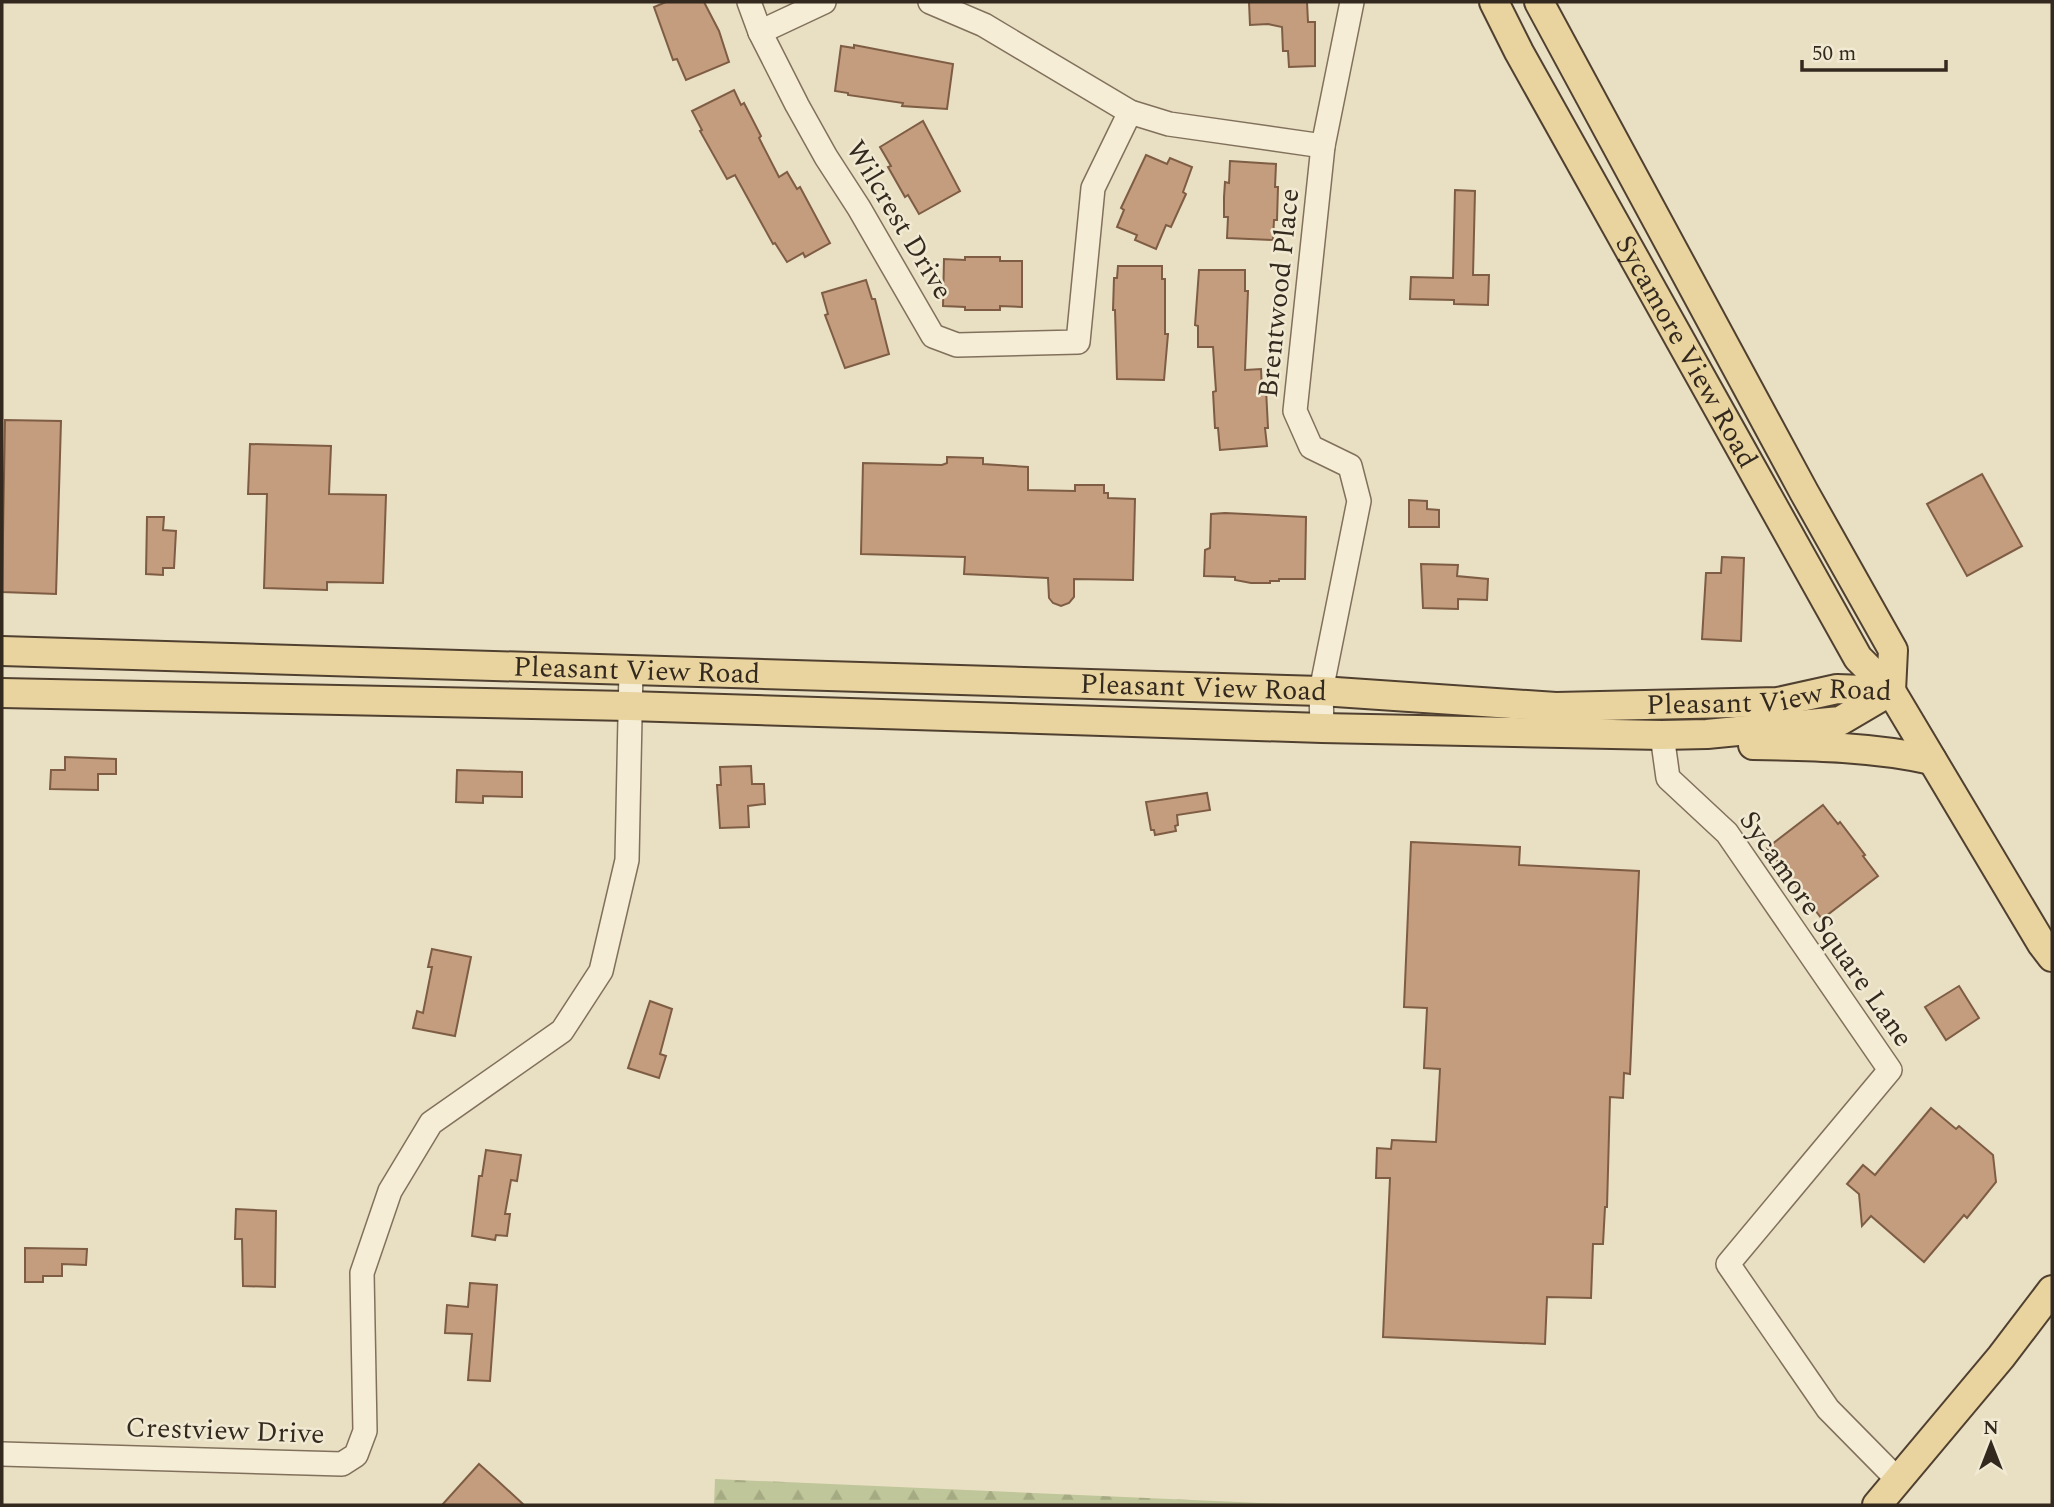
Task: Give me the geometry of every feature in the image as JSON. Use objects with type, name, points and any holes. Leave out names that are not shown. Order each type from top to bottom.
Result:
[{"type":"main road","name":"Sycamore View Road","points":[[1494,2],[1858,658],[1891,691],[2052,957]]},
{"type":"main road","name":"Sycamore View Road","points":[[1539,2],[1804,492],[1893,650],[1891,691]]},
{"type":"main road","points":[[1584,167],[1619,148]]},
{"type":"main road","name":"Pleasant View Road","points":[[2,651],[1321,691],[1556,707],[1778,702],[1837,689],[1891,691]]},
{"type":"main road","points":[[966,717],[967,680]]},
{"type":"main road","name":"Pleasant View Road","points":[[2,692],[629,706],[1322,729],[1662,735],[1707,734],[1840,721],[1891,691]]},
{"type":"main road","points":[[1707,734],[1731,744],[1836,746],[1891,751],[1932,760]]},
{"type":"main road","points":[[1877,1505],[2041,1318],[2052,1290]]},
{"type":"street","name":"Wilcrest Drive","points":[[749,2],[760,32],[826,157],[859,208],[933,336],[957,345],[1078,342],[1093,188],[1130,112]]},
{"type":"street","points":[[760,32],[824,2]]},
{"type":"street","points":[[930,2],[984,25],[1130,112],[1169,124],[1323,146]]},
{"type":"street","name":"Brentwood Place","points":[[1322,729],[1321,691],[1359,501],[1350,466],[1311,447],[1295,411],[1323,146],[1352,2]]},
{"type":"street","name":"Crestview Drive","points":[[2,1454],[342,1464],[356,1455],[366,1431],[362,1273],[390,1191],[430,1124],[562,1031],[601,971],[627,860],[631,670]]},
{"type":"street","name":"Sycamore Square Lane","points":[[1662,735],[1668,778],[1727,833],[1890,1070],[1728,1264],[1828,1409],[1898,1480]]},
{"type":"green space","points":[[715,1479],[1308,1505],[714,1505]]},
{"type":"building","points":[[666,2],[704,2],[719,31],[729,62],[686,80],[677,59],[673,60],[654,7]]},
{"type":"building","points":[[1249,2],[1307,2],[1308,22],[1315,22],[1315,66],[1289,67],[1288,51],[1283,51],[1282,27],[1268,24],[1250,25]]},
{"type":"building","points":[[854,45],[953,64],[947,109],[902,106],[903,103],[835,91],[841,46],[854,48]]},
{"type":"building","points":[[734,90],[741,105],[744,103],[779,177],[787,172],[797,189],[800,187],[830,243],[805,257],[803,253],[787,262],[775,243],[773,244],[735,175],[727,179],[700,131],[702,130],[692,111]]},
{"type":"building","points":[[923,121],[960,191],[919,214],[908,195],[905,197],[880,147]]},
{"type":"building","points":[[1146,155],[1167,164],[1170,158],[1192,167],[1183,192],[1186,194],[1171,227],[1166,225],[1156,249],[1135,240],[1137,235],[1117,227],[1124,210],[1121,208]]},
{"type":"building","points":[[1230,161],[1276,164],[1277,220],[1274,220],[1273,240],[1227,238],[1228,217],[1224,217],[1224,197],[1225,182],[1229,183]]},
{"type":"building","points":[[1455,190],[1475,191],[1473,275],[1489,275],[1488,305],[1454,304],[1454,300],[1410,299],[1411,277],[1453,278]]},
{"type":"building","points":[[965,257],[1000,257],[1000,261],[1022,261],[1022,307],[1000,306],[1000,310],[965,310],[965,307],[943,306],[944,259],[965,260]]},
{"type":"building","points":[[1118,266],[1162,266],[1162,279],[1165,279],[1165,334],[1168,334],[1164,380],[1117,379],[1113,310],[1114,278],[1117,278]]},
{"type":"building","points":[[1199,270],[1245,270],[1245,291],[1248,291],[1245,370],[1261,369],[1262,390],[1266,389],[1267,446],[1220,450],[1218,428],[1215,428],[1213,347],[1198,347],[1198,326],[1195,325]]},
{"type":"building","points":[[866,280],[872,299],[875,299],[889,354],[845,368],[825,315],[828,314],[822,293]]},
{"type":"building","points":[[5,420],[61,421],[56,594],[2,592]]},
{"type":"building","points":[[250,444],[331,446],[329,494],[386,495],[383,583],[327,582],[327,590],[264,588],[267,494],[248,494]]},
{"type":"building","points":[[947,457],[983,458],[983,464],[1028,467],[1028,490],[1075,491],[1075,485],[1104,485],[1104,493],[1108,493],[1108,498],[1135,499],[1133,580],[1074,579],[1074,597],[1061,606],[1049,598],[1048,578],[964,574],[965,557],[861,554],[863,463],[942,465],[947,463]]},
{"type":"building","points":[[1982,474],[2022,546],[1967,576],[1927,504]]},
{"type":"building","points":[[1409,500],[1427,501],[1427,509],[1439,510],[1439,527],[1409,527]]},
{"type":"building","points":[[1211,514],[1306,517],[1305,579],[1251,583],[1235,580],[1235,577],[1204,576],[1205,550],[1210,548]]},
{"type":"building","points":[[147,517],[164,517],[163,530],[176,531],[174,568],[163,568],[163,575],[146,574]]},
{"type":"building","points":[[1722,557],[1744,558],[1741,641],[1702,639],[1706,573],[1721,573]]},
{"type":"building","points":[[1421,564],[1458,565],[1457,576],[1488,579],[1487,600],[1458,599],[1458,609],[1423,608]]},
{"type":"building","points":[[65,757],[116,759],[116,774],[98,774],[98,790],[50,789],[51,770],[65,770]]},
{"type":"building","points":[[751,766],[752,784],[764,784],[765,804],[748,806],[749,827],[720,828],[717,785],[721,785],[720,767]]},
{"type":"building","points":[[457,770],[522,772],[522,797],[483,796],[483,803],[456,802]]},
{"type":"building","points":[[1207,793],[1210,810],[1177,815],[1176,831],[1155,835],[1154,830],[1151,830],[1146,802]]},
{"type":"building","points":[[1823,805],[1838,824],[1840,822],[1878,876],[1822,919],[1767,848]]},
{"type":"building","points":[[1411,842],[1520,847],[1519,865],[1639,871],[1630,1074],[1624,1073],[1623,1098],[1610,1097],[1607,1207],[1603,1244],[1593,1244],[1591,1298],[1547,1297],[1545,1344],[1383,1337],[1390,1178],[1376,1178],[1377,1148],[1391,1149],[1392,1140],[1436,1142],[1440,1069],[1424,1068],[1427,1008],[1404,1007]]},
{"type":"building","points":[[432,949],[471,957],[455,1036],[413,1028],[417,1011],[423,1013],[432,967],[428,967]]},
{"type":"building","points":[[1959,986],[1979,1018],[1946,1040],[1925,1007]]},
{"type":"building","points":[[650,1001],[672,1009],[660,1054],[666,1056],[659,1078],[628,1068]]},
{"type":"building","points":[[1931,1108],[1956,1129],[1959,1126],[1993,1155],[1996,1182],[1967,1218],[1964,1215],[1924,1262],[1871,1216],[1862,1226],[1859,1194],[1847,1184],[1863,1165],[1875,1175]]},
{"type":"building","points":[[486,1150],[521,1155],[517,1181],[511,1180],[505,1214],[510,1214],[507,1236],[496,1235],[495,1240],[472,1236],[479,1176],[482,1176]]},
{"type":"building","points":[[236,1209],[276,1211],[275,1287],[243,1286],[242,1239],[235,1239]]},
{"type":"building","points":[[25,1248],[87,1249],[86,1265],[62,1264],[62,1276],[43,1276],[43,1282],[25,1282]]},
{"type":"building","points":[[470,1283],[497,1285],[490,1381],[468,1380],[472,1334],[445,1333],[447,1305],[468,1307]]},
{"type":"building","points":[[479,1464],[498,1481],[524,1505],[442,1505]]}]
